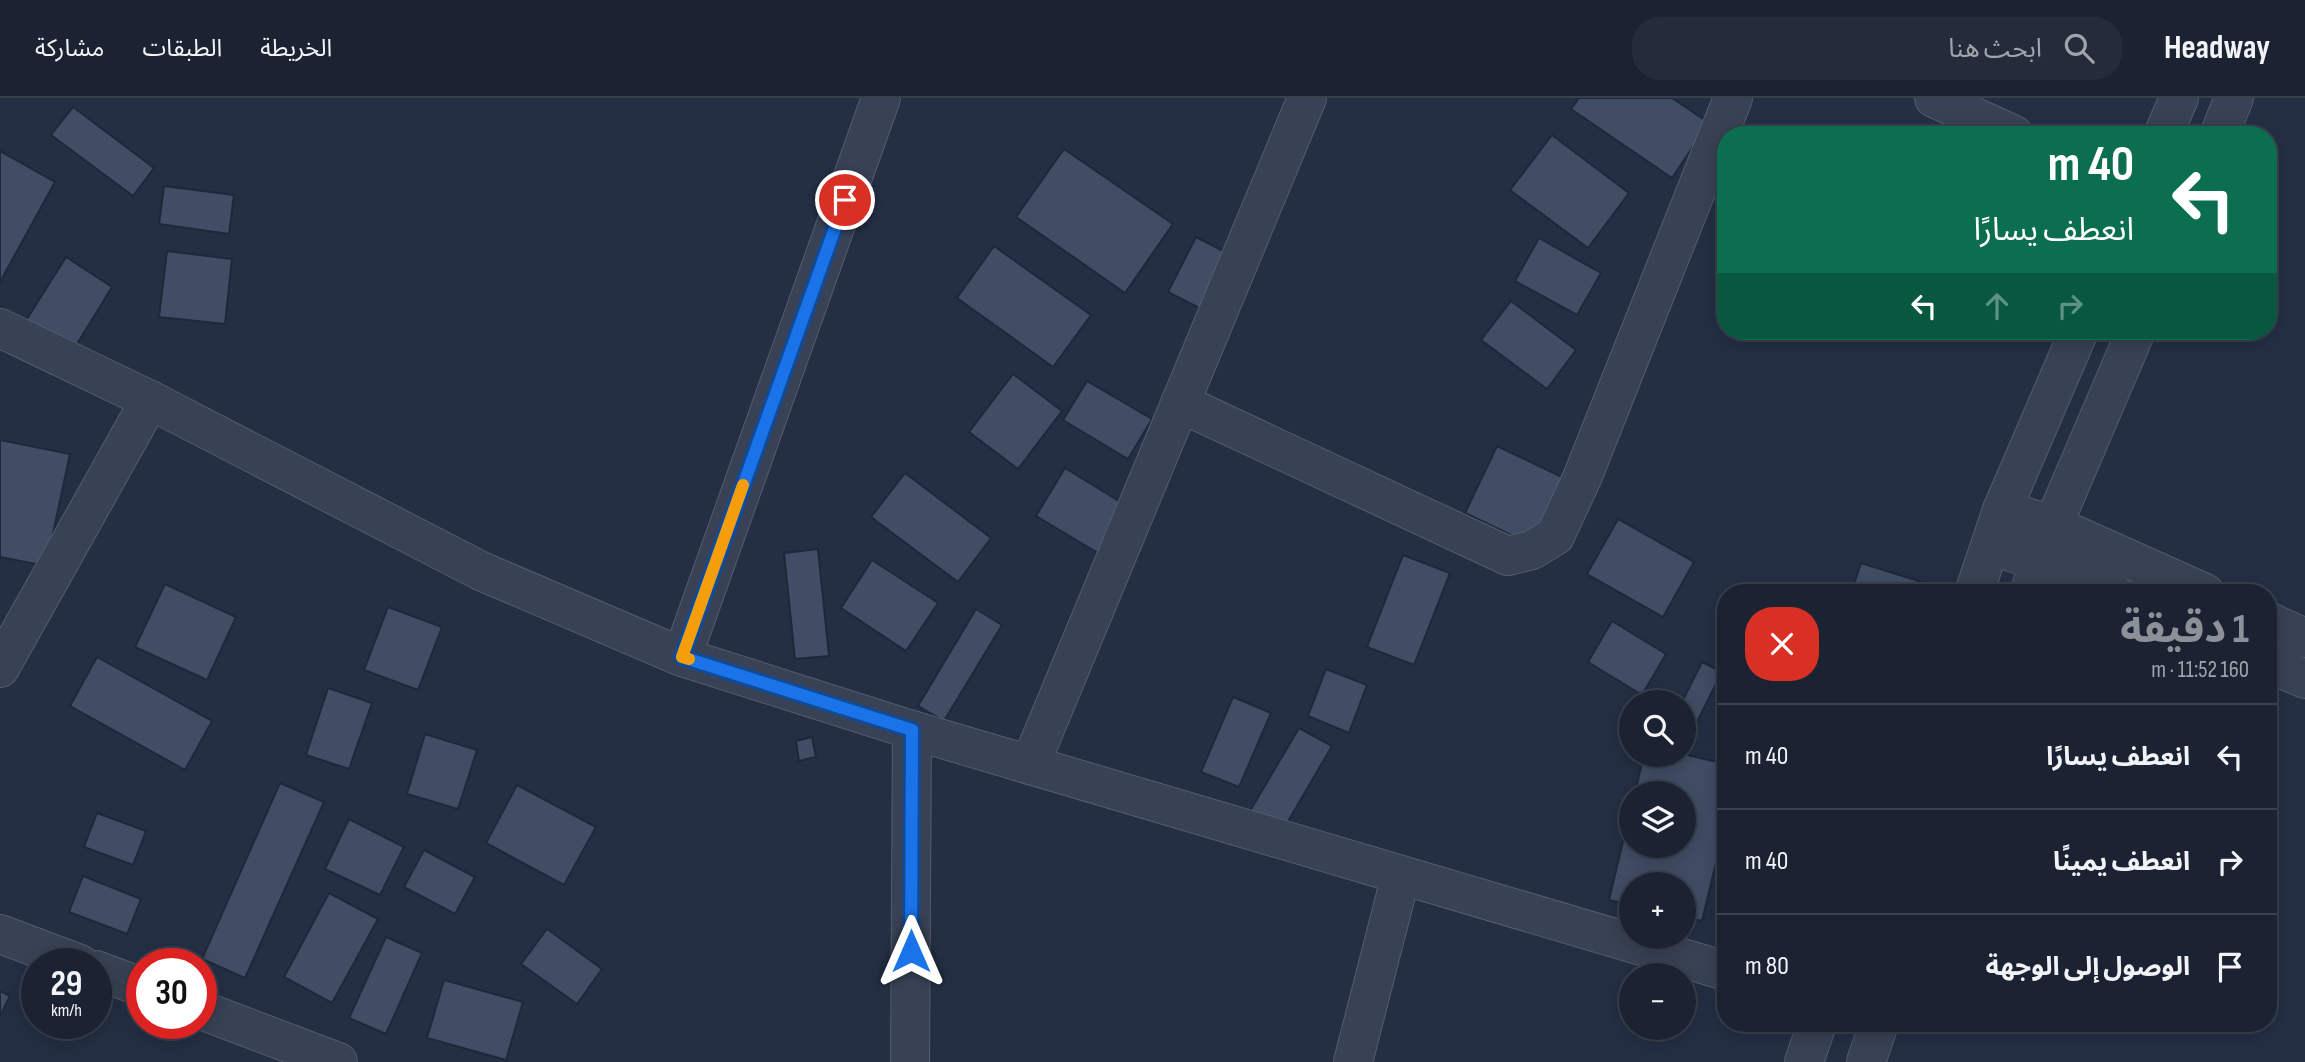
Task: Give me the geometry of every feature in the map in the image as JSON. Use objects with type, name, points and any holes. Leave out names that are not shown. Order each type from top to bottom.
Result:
[{"type":"street","points":[[682,657],[881,98]]},
{"type":"street","points":[[1030,765],[1307,98]]},
{"type":"street","points":[[1722,126],[1733,98]]},
{"type":"street","points":[[1934,98],[1995,126]]},
{"type":"street","points":[[2167,126],[2179,98]]},
{"type":"street","points":[[2222,126],[2234,98]]},
{"type":"street","points":[[1180,403],[1507,556],[1532,550],[1555,536],[1582,478],[1717,138]]},
{"type":"street","points":[[0,328],[149,400],[481,571],[682,657],[912,730],[1717,968]]},
{"type":"street","points":[[1977,584],[1996,528],[2075,340]]},
{"type":"street","points":[[2034,577],[2053,525],[2132,340]]},
{"type":"street","points":[[0,668],[149,400]]},
{"type":"street","points":[[1996,528],[2053,525],[2185,584]]},
{"type":"street","points":[[1996,528],[2034,577],[2069,584]]},
{"type":"street","points":[[2277,625],[2305,638]]},
{"type":"street","points":[[2277,667],[2305,679]]},
{"type":"street","points":[[910,1062],[912,730]]},
{"type":"street","points":[[1353,1062],[1401,875]]},
{"type":"street","points":[[0,934],[37,948]]},
{"type":"street","points":[[217,1016],[338,1062]]},
{"type":"street","points":[[1804,1062],[1815,1032]]},
{"type":"street","points":[[1866,1062],[1876,1032]]},
{"type":"building","points":[[1579,98],[1672,98],[1709,123],[1672,178],[1571,109]]},
{"type":"building","points":[[73,107],[154,168],[133,196],[51,135]]},
{"type":"building","points":[[1552,135],[1629,193],[1588,248],[1510,190]]},
{"type":"building","points":[[1064,149],[1173,224],[1125,293],[1016,217]]},
{"type":"building","points":[[0,151],[55,182],[0,282]]},
{"type":"building","points":[[164,186],[234,195],[229,234],[159,224]]},
{"type":"building","points":[[1196,237],[1233,256],[1205,311],[1168,292]]},
{"type":"building","points":[[1539,238],[1601,273],[1577,315],[1515,281]]},
{"type":"building","points":[[994,246],[1091,315],[1053,367],[957,298]]},
{"type":"building","points":[[167,251],[232,259],[225,324],[159,317]]},
{"type":"building","points":[[66,257],[112,287],[69,357],[22,327]]},
{"type":"building","points":[[1511,301],[1576,350],[1547,389],[1481,340]]},
{"type":"building","points":[[1013,374],[1062,411],[1018,469],[969,432]]},
{"type":"building","points":[[1087,381],[1152,419],[1128,459],[1063,420]]},
{"type":"building","points":[[0,440],[70,454],[46,566],[0,557]]},
{"type":"building","points":[[1497,446],[1564,478],[1532,545],[1465,513]]},
{"type":"building","points":[[1065,468],[1127,506],[1098,553],[1036,516]]},
{"type":"building","points":[[905,473],[991,538],[958,582],[871,517]]},
{"type":"building","points":[[1618,519],[1694,562],[1663,617],[1587,574]]},
{"type":"building","points":[[818,549],[829,656],[795,659],[784,553]]},
{"type":"building","points":[[1403,555],[1450,573],[1414,665],[1367,647]]},
{"type":"building","points":[[872,560],[938,603],[906,651],[841,608]]},
{"type":"building","points":[[1861,563],[1925,583],[1925,584],[1854,584]]},
{"type":"building","points":[[165,584],[236,617],[207,680],[135,647]]},
{"type":"building","points":[[388,607],[442,627],[418,690],[364,670]]},
{"type":"building","points":[[976,609],[1002,625],[944,721],[918,706]]},
{"type":"building","points":[[1612,621],[1666,654],[1645,690],[1634,690],[1588,662]]},
{"type":"building","points":[[97,657],[212,721],[185,770],[70,706]]},
{"type":"building","points":[[1702,662],[1717,670],[1717,682],[1697,722],[1696,690],[1688,690]]},
{"type":"building","points":[[1326,669],[1367,685],[1349,733],[1308,716]]},
{"type":"building","points":[[328,688],[372,703],[349,769],[306,755]]},
{"type":"building","points":[[1233,697],[1271,713],[1239,787],[1201,772]]},
{"type":"building","points":[[1299,728],[1332,746],[1283,830],[1250,811]]},
{"type":"building","points":[[425,734],[477,750],[458,809],[407,794]]},
{"type":"building","points":[[812,737],[816,757],[799,761],[796,741]]},
{"type":"building","points":[[1696,757],[1717,762],[1717,858],[1702,921],[1696,920],[1696,872],[1619,872],[1619,902],[1609,900],[1619,858],[1696,858],[1696,781],[1638,781],[1641,767],[1696,767]]},
{"type":"building","points":[[280,783],[324,802],[245,978],[217,966],[217,948],[207,948]]},
{"type":"building","points":[[517,785],[596,827],[564,885],[486,843]]},
{"type":"building","points":[[97,813],[146,831],[133,865],[84,847]]},
{"type":"building","points":[[349,819],[404,847],[380,895],[325,869]]},
{"type":"building","points":[[424,850],[475,877],[455,914],[404,887]]},
{"type":"building","points":[[83,876],[141,899],[127,934],[69,912]]},
{"type":"building","points":[[329,893],[378,919],[332,1003],[284,977]]},
{"type":"building","points":[[547,929],[602,969],[577,1004],[521,964]]},
{"type":"building","points":[[386,937],[422,953],[386,1034],[349,1018]]},
{"type":"building","points":[[444,980],[523,1002],[506,1060],[427,1038]]},
{"type":"building","points":[[0,991],[10,996],[0,1016]]},
{"type":"slow traffic","points":[[689,659],[682,657],[743,485]]},
{"type":"route","points":[[845,200],[682,657],[912,730],[911,951]]}]
